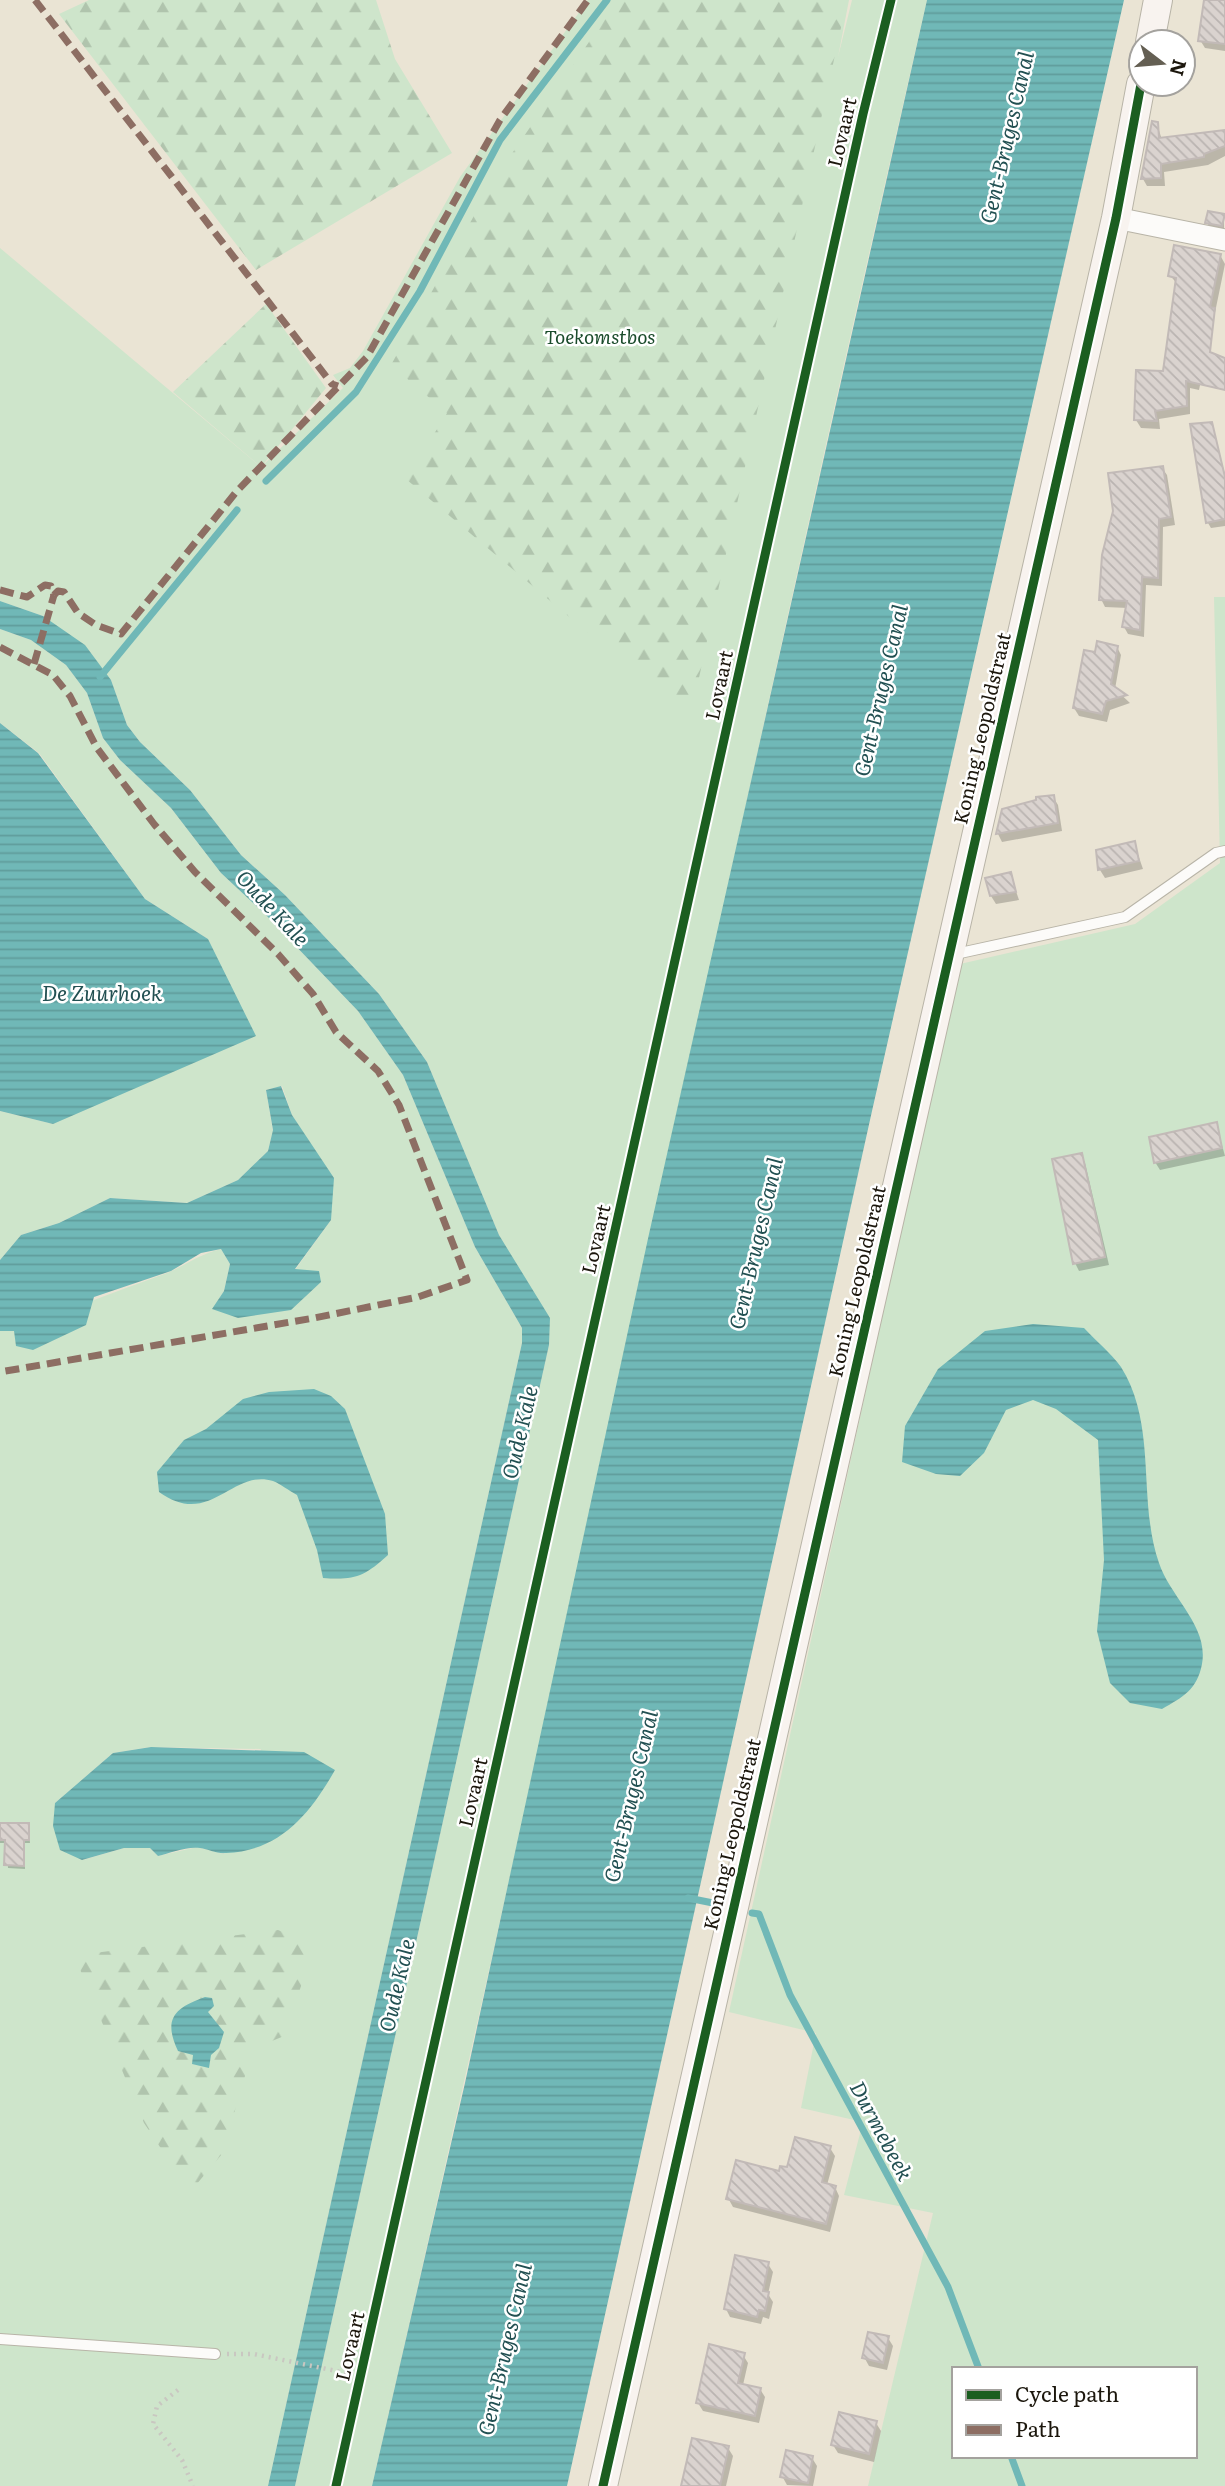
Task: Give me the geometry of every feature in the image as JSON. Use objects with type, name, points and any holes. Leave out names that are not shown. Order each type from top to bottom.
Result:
[{"type":"street","points":[[1153,28],[1158,0]]},
{"type":"street","name":"Koning Leopoldstraat","points":[[603,2486],[1116,218],[1139,98]]},
{"type":"street","points":[[1116,218],[1225,240]]},
{"type":"lane","name":"Lovaart","points":[[336,2486],[860,128],[891,0]]},
{"type":"lane","points":[[947,956],[1125,917],[1216,853],[1225,851]]},
{"type":"lane","points":[[0,2339],[215,2354]]},
{"type":"path","points":[[215,2354],[254,2354],[324,2368]]},
{"type":"path","points":[[178,2390],[157,2406],[153,2424],[182,2460],[193,2486]]},
{"type":"green space","points":[[89,0],[376,0],[395,59],[452,153],[256,270],[59,14]]},
{"type":"green space","points":[[588,0],[849,0],[838,57],[852,0],[927,0],[372,2486],[295,2486],[549,1345],[549,1322],[499,1235],[427,1062],[379,994],[285,895],[241,855],[190,790],[140,742],[127,725],[111,680],[43,616],[0,601],[0,248],[261,467],[343,388],[333,375],[350,368],[363,351],[460,177]]},
{"type":"green space","name":"Toekomstbos","points":[[618,0],[847,0],[690,719],[406,479],[447,413],[391,365],[495,178]]},
{"type":"green space","points":[[266,304],[326,388],[261,467],[173,392]]},
{"type":"green space","points":[[1214,597],[1225,597],[1225,2486],[868,2486],[933,2213],[844,2195],[863,2122],[801,2108],[816,2033],[729,2012],[960,964],[1135,924],[1220,863]]},
{"type":"green space","points":[[0,629],[31,640],[66,665],[87,693],[103,738],[120,760],[171,808],[221,873],[266,915],[358,1011],[403,1075],[475,1247],[522,1328],[522,1343],[268,2486],[0,2486],[0,1331],[14,1330],[167,1273],[221,1249],[230,1264],[224,1291],[213,1309],[295,1270],[331,1220],[310,1145],[292,1115],[282,1086],[266,1090],[273,1131],[268,1151],[238,1180],[187,1203],[110,1198],[59,1223],[21,1235],[0,1260],[0,1111],[53,1124],[208,939],[145,899],[39,753],[0,723]],"holes":[[[150,1747],[261,1749],[224,1854],[197,1847],[158,1856],[150,1848],[124,1848],[83,1860],[55,1803],[113,1753]]]},
{"type":"green space","points":[[278,1930],[315,1945],[284,2036],[253,2049],[222,2154],[190,2192],[144,2123],[79,1967],[78,1955]]},
{"type":"water","name":"Gent-Bruges Canal","points":[[927,0],[1124,0],[872,1111],[567,2486],[372,2486],[465,2083],[649,1234]]},
{"type":"water","name":"Oude Kale","points":[[0,601],[43,616],[85,645],[111,680],[127,725],[140,742],[190,790],[241,855],[285,895],[379,994],[427,1062],[499,1235],[550,1318],[549,1345],[295,2486],[268,2486],[522,1343],[522,1328],[475,1247],[403,1075],[358,1011],[266,915],[221,873],[171,808],[120,760],[103,738],[87,693],[66,665],[31,640],[0,629]]},
{"type":"water","name":"De Zuurhoek","points":[[0,723],[38,753],[145,899],[208,939],[256,1036],[53,1124],[0,1111]]},
{"type":"water","points":[[281,1086],[292,1115],[334,1178],[331,1220],[295,1269],[319,1271],[321,1282],[291,1310],[238,1318],[212,1309],[224,1291],[230,1264],[221,1249],[201,1253],[171,1271],[94,1297],[86,1325],[33,1350],[16,1346],[14,1331],[0,1331],[0,1260],[21,1235],[59,1223],[110,1198],[187,1203],[238,1180],[268,1151],[273,1130],[266,1090]]},
{"type":"water","points":[[1033,1324],[1084,1328],[1121,1367],[1132,1390],[1143,1438],[1149,1514],[1159,1563],[1164,1576],[1194,1624],[1203,1650],[1200,1673],[1193,1686],[1162,1709],[1130,1703],[1110,1683],[1097,1631],[1104,1560],[1098,1440],[1056,1409],[1033,1400],[1006,1410],[984,1453],[960,1476],[936,1474],[902,1462],[905,1426],[938,1369],[985,1331]]},
{"type":"water","points":[[314,1389],[331,1396],[345,1409],[385,1514],[388,1555],[358,1576],[323,1578],[317,1550],[297,1495],[276,1482],[258,1479],[245,1482],[220,1496],[193,1504],[177,1502],[159,1492],[157,1472],[184,1440],[206,1429],[243,1399],[269,1392]]},
{"type":"water","points":[[151,1747],[304,1752],[335,1770],[315,1801],[291,1827],[278,1837],[245,1851],[223,1853],[195,1848],[158,1856],[150,1848],[124,1848],[82,1860],[60,1850],[53,1826],[55,1803],[113,1753]]},
{"type":"water","points":[[205,1997],[212,1998],[214,2006],[208,2012],[224,2032],[219,2048],[211,2055],[209,2068],[192,2064],[193,2055],[178,2051],[172,2031],[174,2016],[179,2010]]},
{"type":"building","points":[[1204,0],[1225,0],[1225,44],[1198,41]]},
{"type":"building","points":[[1152,121],[1158,122],[1159,138],[1225,130],[1225,146],[1204,154],[1204,157],[1161,164],[1161,178],[1141,179]]},
{"type":"building","points":[[1208,211],[1225,214],[1222,226],[1205,223]]},
{"type":"building","points":[[1174,245],[1221,254],[1210,307],[1215,308],[1210,352],[1225,358],[1225,390],[1186,381],[1187,406],[1155,411],[1157,421],[1134,420],[1136,370],[1163,371],[1176,278],[1168,276]]},
{"type":"building","points":[[1212,422],[1225,477],[1225,519],[1206,523],[1190,424]]},
{"type":"building","points":[[1163,466],[1171,517],[1159,519],[1158,578],[1142,577],[1140,630],[1122,627],[1127,601],[1099,600],[1102,555],[1113,511],[1108,473]]},
{"type":"building","points":[[1097,641],[1118,646],[1111,684],[1127,695],[1106,701],[1102,714],[1073,708],[1084,650],[1095,652]]},
{"type":"building","points":[[1054,795],[1058,823],[996,834],[1002,809],[1036,800],[1036,797]]},
{"type":"building","points":[[1135,841],[1139,861],[1098,870],[1096,850]]},
{"type":"building","points":[[1011,872],[1016,892],[990,896],[985,878]]},
{"type":"building","points":[[1217,1122],[1222,1148],[1154,1163],[1149,1137]]},
{"type":"building","points":[[1082,1153],[1105,1257],[1073,1264],[1052,1159]]},
{"type":"building","points":[[0,1823],[29,1823],[29,1840],[24,1840],[24,1866],[4,1865],[5,1840],[0,1840]]},
{"type":"building","points":[[795,2137],[831,2146],[822,2182],[836,2186],[826,2224],[726,2199],[736,2160],[779,2171],[780,2166],[787,2167]]},
{"type":"building","points":[[735,2255],[769,2262],[763,2291],[769,2292],[765,2311],[759,2310],[757,2317],[724,2309]]},
{"type":"building","points":[[868,2332],[889,2336],[883,2363],[862,2358]]},
{"type":"building","points":[[709,2344],[745,2353],[738,2383],[761,2388],[755,2416],[696,2403]]},
{"type":"building","points":[[839,2412],[877,2421],[869,2454],[831,2445]]},
{"type":"building","points":[[692,2438],[729,2446],[720,2486],[681,2486]]},
{"type":"building","points":[[786,2450],[813,2456],[808,2483],[780,2477]]},
{"type":"waterway","points":[[266,481],[356,392],[420,291],[500,140],[607,0]]},
{"type":"waterway","points":[[100,677],[237,510]]},
{"type":"waterway","name":"Durmebeek","points":[[688,1898],[713,1903]]},
{"type":"waterway","name":"Durmebeek","points":[[752,1913],[759,1914],[790,1995],[948,2287],[978,2367]]},
{"type":"waterway","name":"Durmebeek","points":[[1012,2458],[1022,2486]]},
{"type":"marked path","points":[[35,0],[332,384],[338,386]]},
{"type":"marked path","points":[[54,595],[58,591],[64,592],[78,613],[96,625],[121,634],[237,491],[367,357],[500,120],[588,0]]},
{"type":"marked path","points":[[0,590],[27,597],[45,585],[51,586],[54,595]]},
{"type":"marked path","points":[[34,664],[54,595]]},
{"type":"marked path","points":[[0,647],[53,675],[70,696],[97,748],[154,824],[195,872],[278,954],[313,994],[336,1032],[378,1071],[399,1105],[467,1280],[418,1297],[314,1318],[0,1372]]},
{"type":"cycle path","points":[[336,2486],[863,114],[891,0]]},
{"type":"cycle path","points":[[603,2486],[1116,218],[1138,98]]}]
